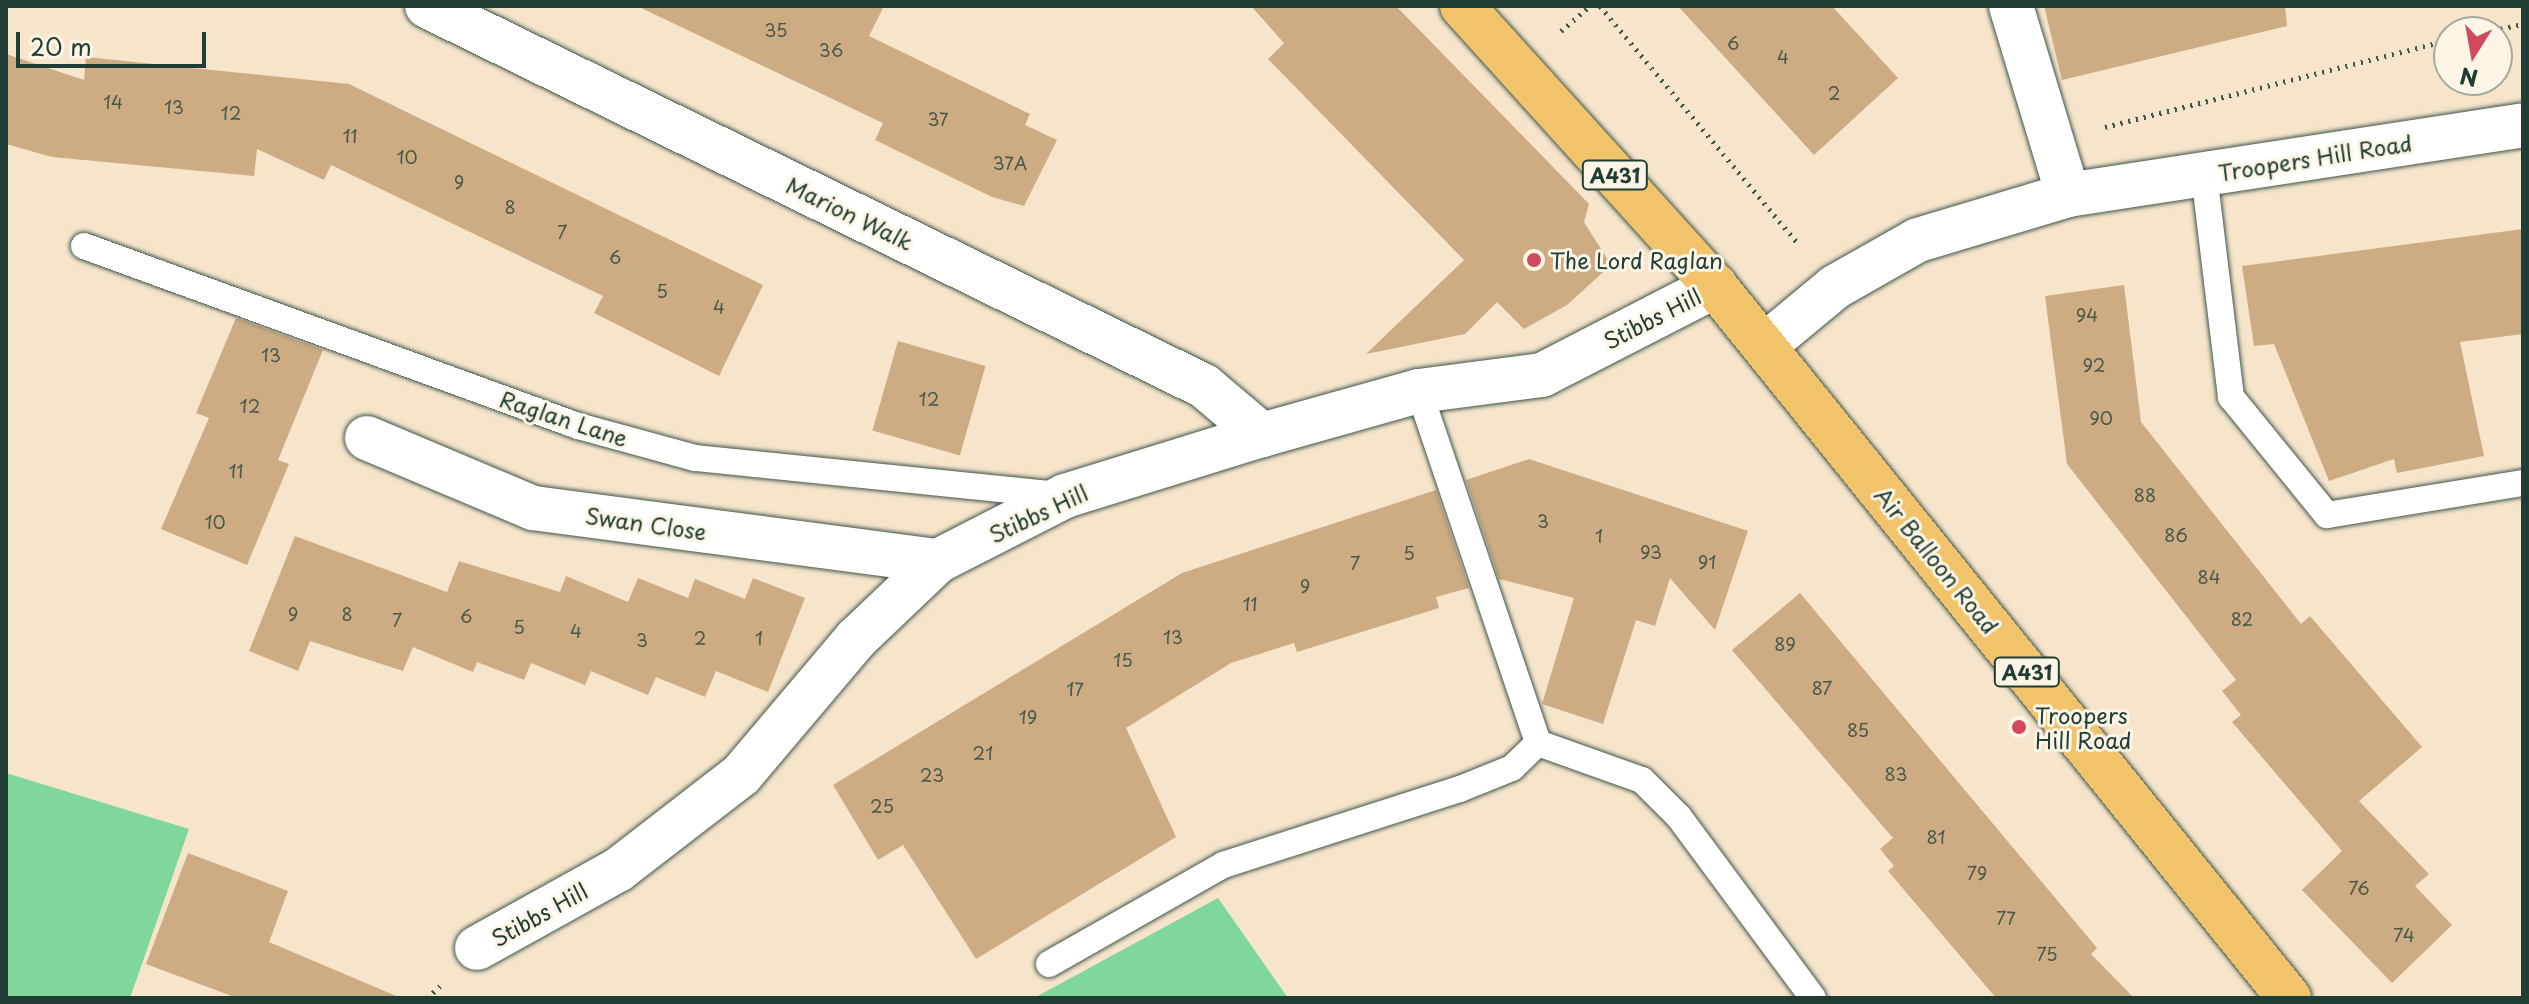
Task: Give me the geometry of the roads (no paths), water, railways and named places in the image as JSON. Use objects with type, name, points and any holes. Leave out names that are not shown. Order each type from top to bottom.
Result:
[{"type":"main road","name":"A431","points":[[1462,6],[1715,286],[1764,346]]},
{"type":"main road","name":"Air Balloon Road","points":[[1764,346],[2289,998]]},
{"type":"street","name":"Marion Walk","points":[[427,6],[1204,386],[1262,435]]},
{"type":"street","points":[[2011,6],[2065,184]]},
{"type":"street","name":"Troopers Hill Road","points":[[1764,346],[1835,287],[1918,240],[2065,184],[2204,174],[2523,125]]},
{"type":"street","name":"Stibbs Hill","points":[[477,948],[618,870],[741,775],[856,639],[938,561],[1065,496],[1262,435],[1419,391],[1542,375],[1715,286]]},
{"type":"street","name":"Swan Close","points":[[367,438],[533,508],[938,561]]},
{"type":"lane","points":[[2204,174],[2231,397],[2327,515],[2523,483]]},
{"type":"lane","name":"Raglan Lane","points":[[84,246],[578,426],[695,458],[1065,496]]},
{"type":"lane","points":[[1419,391],[1538,743]]},
{"type":"lane","points":[[1049,964],[1223,865],[1460,789],[1512,768],[1538,743]]},
{"type":"lane","points":[[1538,743],[1642,780],[1679,817],[1813,998]]},
{"type":"place","name":"The Lord Raglan","points":[[1534,260]]},
{"type":"place","name":"Troopers Hill Road","points":[[2019,727]]}]
